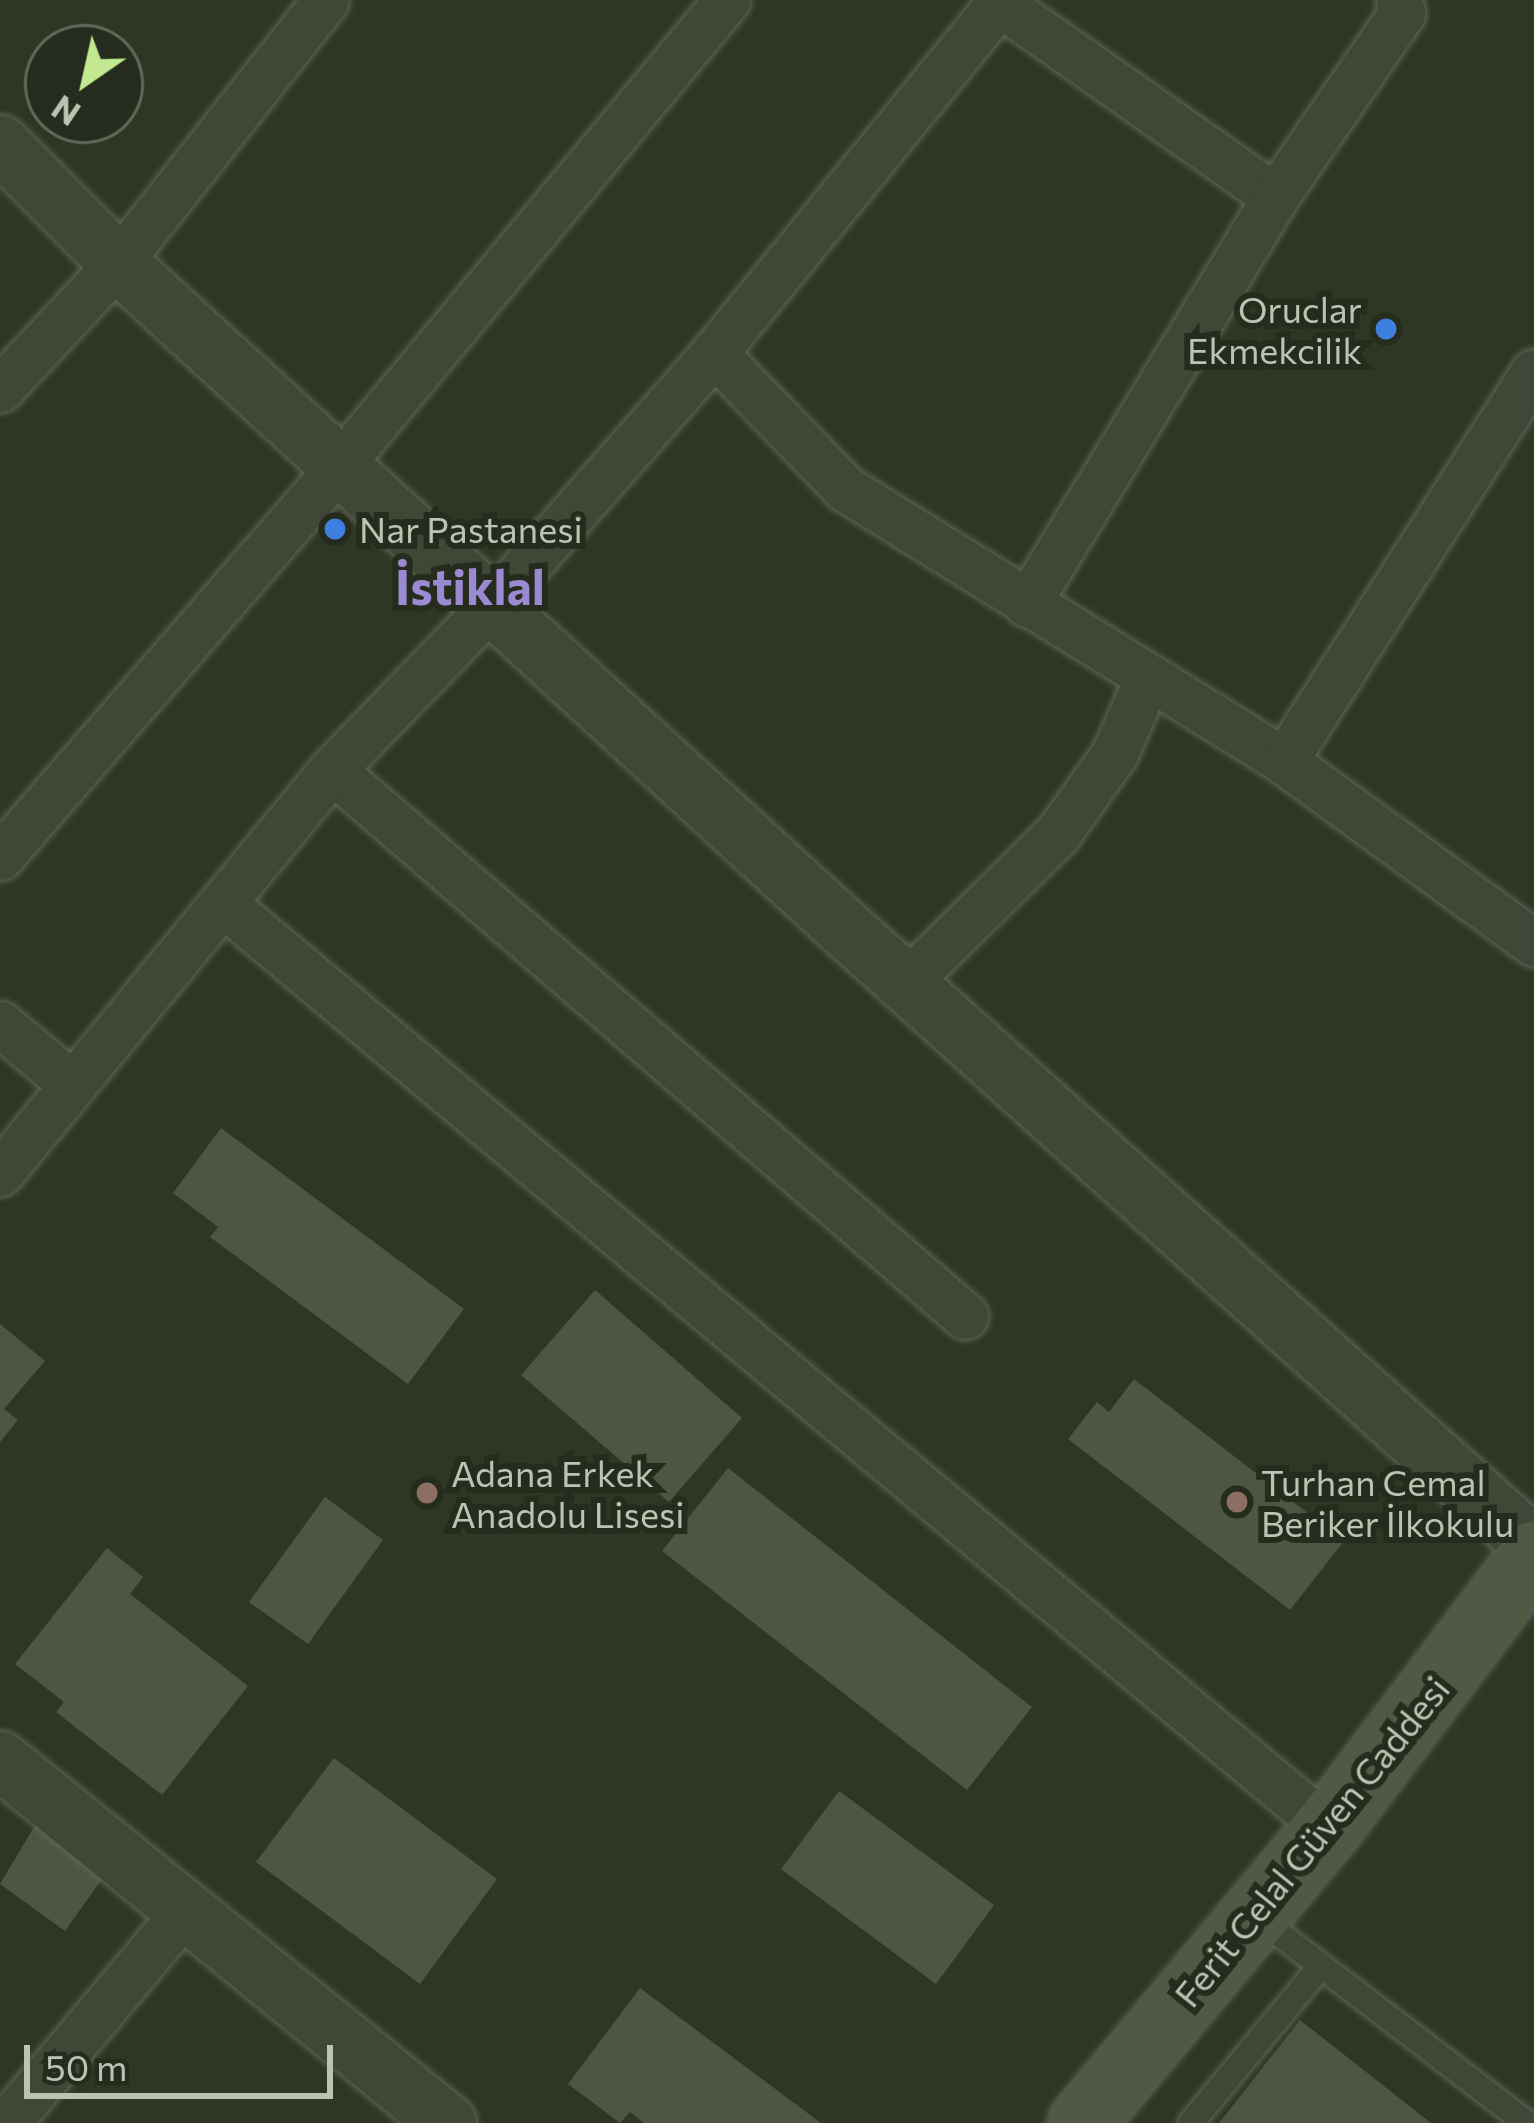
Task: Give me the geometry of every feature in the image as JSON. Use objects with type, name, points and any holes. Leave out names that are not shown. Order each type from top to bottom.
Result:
[{"type":"main road","name":"Ferit Celal Güven Caddesi","points":[[1082,2123],[1328,1828],[1534,1555]]},
{"type":"street","points":[[0,389],[118,262],[326,0]]},
{"type":"street","points":[[0,856],[344,462],[727,0]]},
{"type":"street","points":[[1027,604],[1275,197],[1402,13],[1399,0]]},
{"type":"street","points":[[0,1173],[226,906],[332,770],[492,605],[714,353],[999,1],[1275,197]]},
{"type":"street","points":[[0,144],[118,262],[344,462],[492,605],[905,984],[1534,1546]]},
{"type":"street","points":[[714,353],[846,489],[1284,761],[1532,936]]},
{"type":"street","points":[[1284,761],[1534,372]]},
{"type":"street","points":[[905,984],[1058,833],[1115,753],[1148,677]]},
{"type":"street","points":[[332,770],[965,1316]]},
{"type":"street","points":[[226,906],[1328,1828]]},
{"type":"street","points":[[0,1024],[73,1085]]},
{"type":"street","points":[[0,1760],[447,2123]]},
{"type":"street","points":[[8,2123],[184,1912]]},
{"type":"lane","points":[[1255,1916],[1526,2123]]},
{"type":"lane","points":[[1191,2123],[1321,1966]]},
{"type":"building","points":[[221,1128],[464,1309],[408,1384],[210,1237],[218,1227],[173,1193]]},
{"type":"building","points":[[595,1290],[742,1418],[669,1502],[521,1375]]},
{"type":"building","points":[[0,1324],[45,1361],[4,1409],[18,1420],[0,1442]]},
{"type":"building","points":[[1134,1379],[1344,1541],[1290,1610],[1068,1439],[1097,1402],[1109,1412]]},
{"type":"building","points":[[728,1468],[1032,1707],[967,1790],[662,1551]]},
{"type":"building","points":[[325,1497],[383,1540],[308,1644],[249,1602]]},
{"type":"building","points":[[107,1548],[143,1577],[130,1594],[248,1686],[162,1795],[56,1712],[64,1702],[15,1664]]},
{"type":"building","points":[[334,1758],[497,1879],[420,1984],[256,1862]]},
{"type":"building","points":[[839,1791],[994,1905],[936,1984],[781,1869]]},
{"type":"building","points":[[37,1822],[107,1872],[65,1931],[0,1884]]},
{"type":"building","points":[[640,1988],[821,2123],[644,2123],[630,2112],[620,2123],[568,2084]]},
{"type":"building","points":[[1300,2020],[1431,2123],[1219,2123]]},
{"type":"place","name":"Oruclar Ekmekcilik","points":[[1386,329]]},
{"type":"place","name":"Nar Pastanesi","points":[[335,529]]},
{"type":"place","name":"Adana Erkek Anadolu Lisesi","points":[[427,1493]]},
{"type":"place","name":"Turhan Cemal Beriker İlkokulu","points":[[1237,1502]]},
{"type":"district","name":"İstiklal","points":[[470,586]]}]
